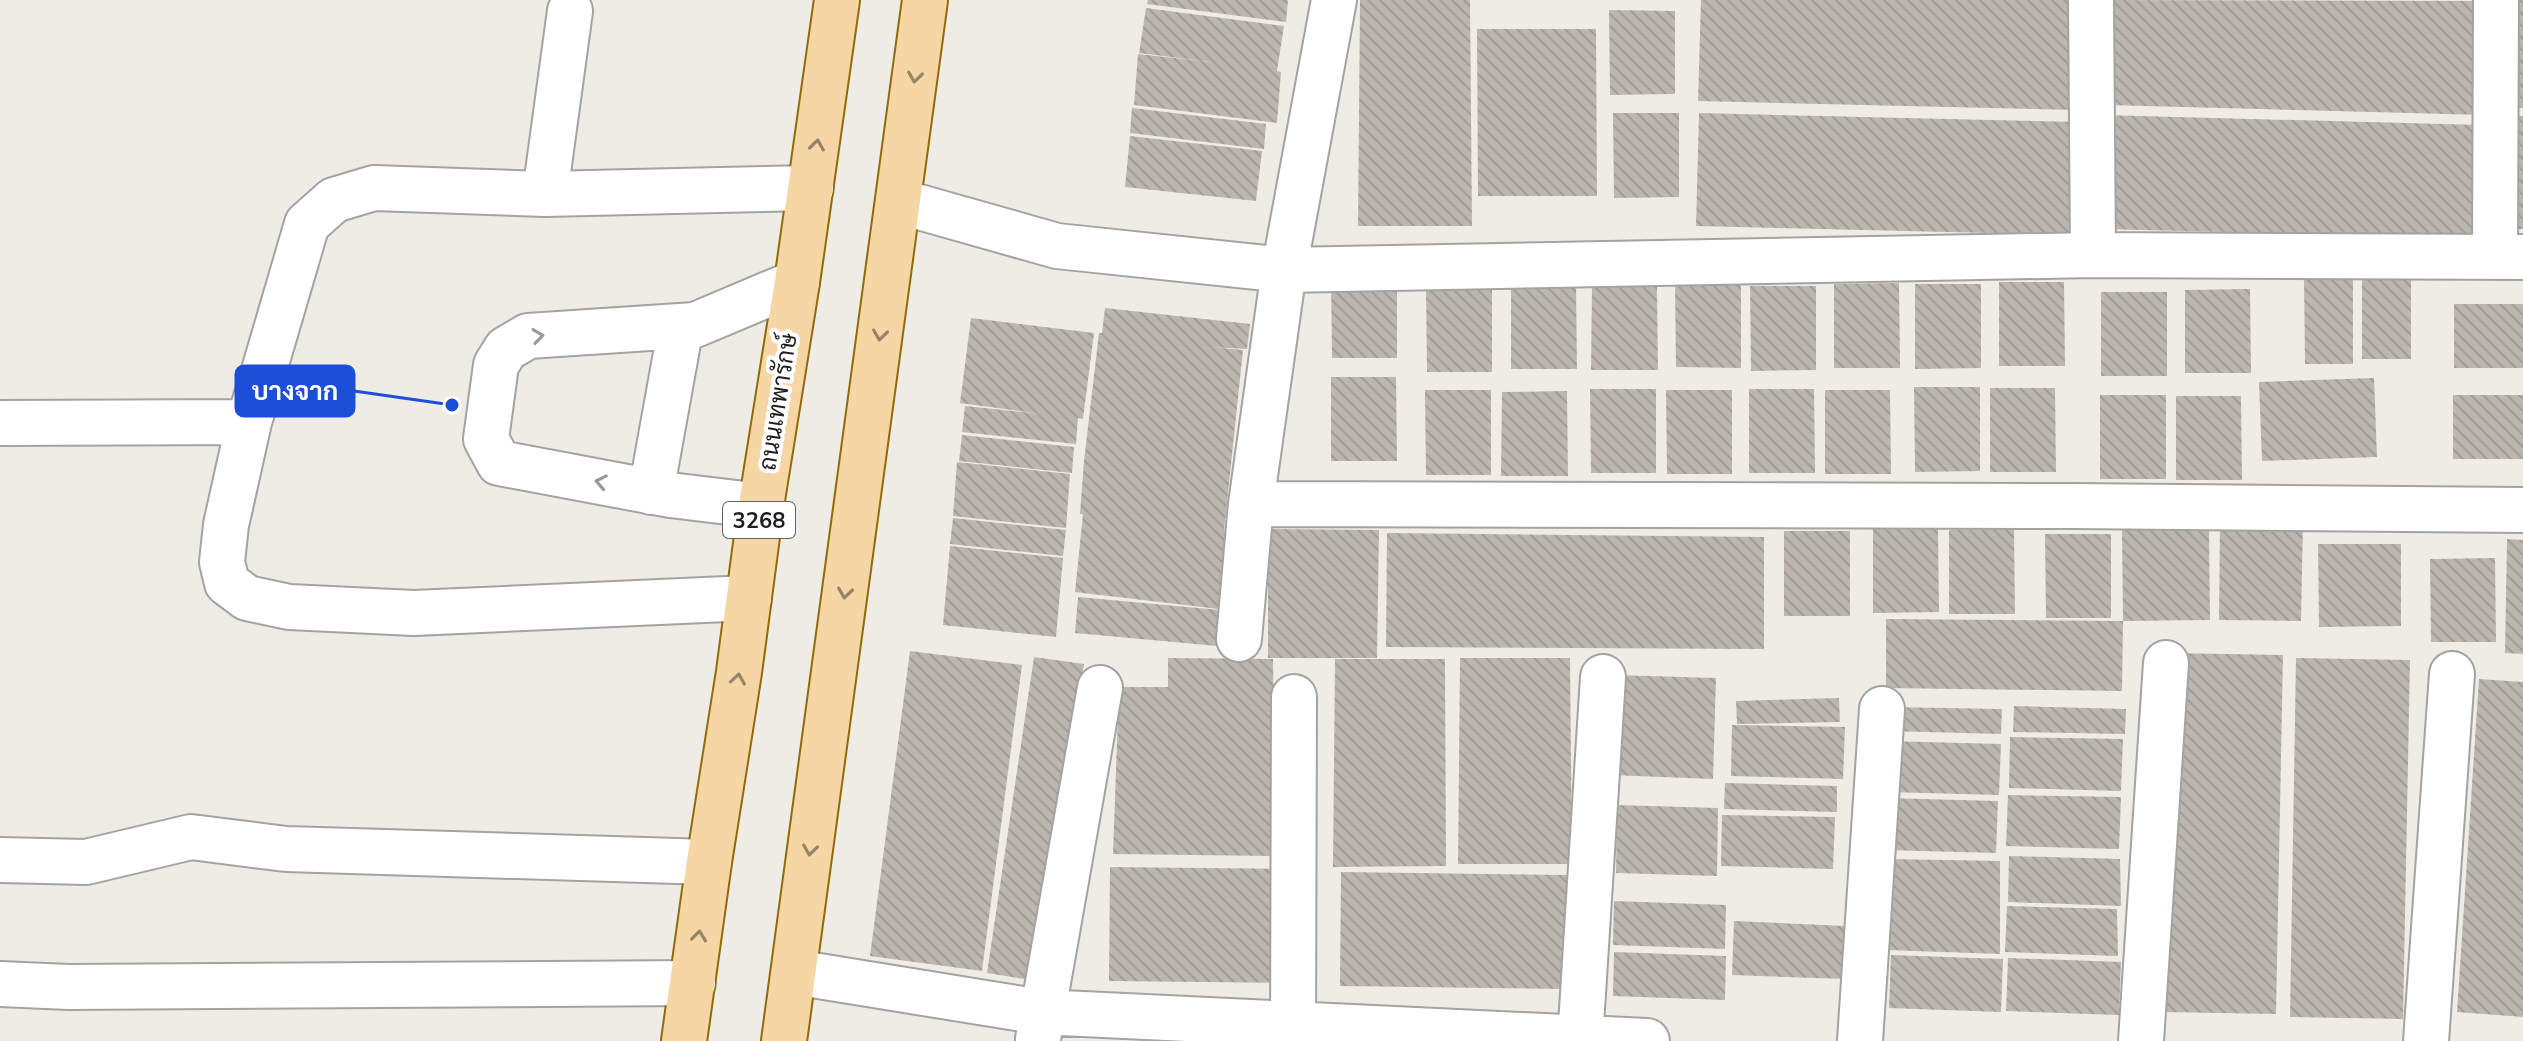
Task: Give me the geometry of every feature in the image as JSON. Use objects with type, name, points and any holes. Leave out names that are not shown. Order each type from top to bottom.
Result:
[{"type":"main road","name":"ถนนเทพารักษ์","points":[[684,1041],[837,0]]},
{"type":"main road","points":[[784,1041],[925,0]]},
{"type":"street","points":[[1239,639],[1251,504],[1284,270],[1334,0]]},
{"type":"street","points":[[2091,0],[2093,255]]},
{"type":"street","points":[[898,201],[1057,246],[1284,270],[2093,255],[2509,257],[2496,0]]},
{"type":"street","points":[[545,194],[570,11]]},
{"type":"street","points":[[749,598],[414,613],[289,607],[247,598],[227,583],[222,562],[226,525],[249,422],[307,224],[334,200],[374,188],[545,194],[811,188]]},
{"type":"street","points":[[761,506],[651,492],[499,463],[486,439],[496,365],[506,349],[528,336],[695,325],[797,282]]},
{"type":"street","points":[[651,492],[681,326]]},
{"type":"street","points":[[0,423],[249,422]]},
{"type":"street","points":[[1251,504],[2523,510]]},
{"type":"street","points":[[2141,1041],[2166,663]]},
{"type":"street","points":[[2426,1041],[2452,674]]},
{"type":"street","points":[[1580,1040],[1603,677]]},
{"type":"street","points":[[1039,1026],[1100,688]]},
{"type":"street","points":[[1293,1033],[1294,697]]},
{"type":"street","points":[[1860,1041],[1882,709]]},
{"type":"street","points":[[0,860],[86,862],[191,837],[286,849],[709,862]]},
{"type":"street","points":[[794,972],[1039,1026],[1647,1041]]},
{"type":"street","points":[[0,984],[100,987],[693,983]]},
{"type":"building","points":[[1148,0],[1288,0],[1286,22],[1147,4]]},
{"type":"building","points":[[1360,0],[1470,0],[1472,226],[1358,226]]},
{"type":"building","points":[[1701,0],[2079,0],[2077,110],[1698,101]]},
{"type":"building","points":[[2109,0],[2487,1],[2485,115],[2107,105]]},
{"type":"building","points":[[2508,0],[2523,0],[2523,108],[2506,108]]},
{"type":"building","points":[[1146,8],[1284,26],[1277,71],[1281,72],[1277,123],[1134,105],[1138,54],[1211,62],[1139,53]]},
{"type":"building","points":[[1609,10],[1675,11],[1675,94],[1610,95]]},
{"type":"building","points":[[1477,29],[1596,29],[1597,196],[1478,196]]},
{"type":"building","points":[[1132,108],[1266,124],[1264,149],[1130,133]]},
{"type":"building","points":[[1613,113],[1679,113],[1679,197],[1614,198]]},
{"type":"building","points":[[1699,113],[2077,122],[2074,235],[1696,226]]},
{"type":"building","points":[[2103,115],[2480,125],[2478,238],[2101,229]]},
{"type":"building","points":[[2512,116],[2523,116],[2523,229],[2510,229]]},
{"type":"building","points":[[1130,136],[1262,151],[1256,201],[1125,187]]},
{"type":"building","points":[[1331,274],[1397,274],[1397,358],[1332,358]]},
{"type":"building","points":[[2362,274],[2411,274],[2411,359],[2362,359]]},
{"type":"building","points":[[2304,279],[2353,279],[2353,364],[2305,364]]},
{"type":"building","points":[[1999,282],[2064,282],[2065,366],[1999,366]]},
{"type":"building","points":[[1741,283],[1741,368],[1676,367],[1675,284]]},
{"type":"building","points":[[1899,283],[1900,368],[1834,368],[1834,284]]},
{"type":"building","points":[[1915,284],[1981,284],[1981,368],[1915,369]]},
{"type":"building","points":[[1511,285],[1576,285],[1577,369],[1511,369]]},
{"type":"building","points":[[1592,286],[1657,286],[1658,370],[1591,370]]},
{"type":"building","points":[[1750,286],[1816,286],[1816,370],[1751,371]]},
{"type":"building","points":[[1426,287],[1492,288],[1492,372],[1427,372]]},
{"type":"building","points":[[2250,289],[2251,373],[2185,373],[2185,290]]},
{"type":"building","points":[[2101,292],[2167,292],[2167,376],[2101,376]]},
{"type":"building","points":[[2454,304],[2523,304],[2523,368],[2454,368]]},
{"type":"building","points":[[1105,308],[1250,324],[1247,349],[1211,347],[1243,350],[1219,609],[1075,592],[1083,514],[1080,514],[1084,461],[1099,333],[1102,333]]},
{"type":"building","points":[[971,318],[1094,333],[1083,419],[1078,418],[1076,444],[962,432],[965,406],[1042,414],[960,403]]},
{"type":"building","points":[[1331,377],[1396,377],[1397,461],[1331,461]]},
{"type":"building","points":[[2374,378],[2377,457],[2262,461],[2259,382]]},
{"type":"building","points":[[1914,387],[1980,387],[1980,471],[1915,472]]},
{"type":"building","points":[[1990,388],[2055,388],[2056,472],[1990,472]]},
{"type":"building","points":[[1590,389],[1656,389],[1656,473],[1591,473]]},
{"type":"building","points":[[1749,389],[1814,389],[1815,473],[1749,473]]},
{"type":"building","points":[[1425,390],[1491,390],[1491,475],[1426,475]]},
{"type":"building","points":[[1666,390],[1732,390],[1732,474],[1667,474]]},
{"type":"building","points":[[1825,390],[1890,390],[1891,474],[1825,474]]},
{"type":"building","points":[[1567,391],[1568,476],[1501,476],[1502,392]]},
{"type":"building","points":[[2100,395],[2166,395],[2166,479],[2100,479]]},
{"type":"building","points":[[2453,395],[2523,395],[2523,459],[2453,459]]},
{"type":"building","points":[[2176,396],[2241,396],[2242,480],[2176,480]]},
{"type":"building","points":[[962,435],[1074,447],[1072,473],[959,461]]},
{"type":"building","points":[[957,462],[1070,474],[1066,528],[953,516]]},
{"type":"building","points":[[953,518],[1066,530],[1063,556],[950,544]]},
{"type":"building","points":[[2220,521],[2303,523],[2301,621],[2219,620]]},
{"type":"building","points":[[1873,528],[1938,529],[1939,612],[1873,613]]},
{"type":"building","points":[[1268,529],[1379,530],[1377,658],[1268,658]]},
{"type":"building","points":[[2014,529],[2015,614],[1949,614],[1949,530]]},
{"type":"building","points":[[2122,530],[2209,530],[2210,620],[2123,621]]},
{"type":"building","points":[[1784,531],[1850,531],[1850,616],[1784,616]]},
{"type":"building","points":[[1387,533],[1764,537],[1764,649],[1386,647]]},
{"type":"building","points":[[2045,534],[2111,534],[2111,618],[2046,618]]},
{"type":"building","points":[[2507,539],[2523,540],[2523,654],[2505,653]]},
{"type":"building","points":[[2318,544],[2401,544],[2401,626],[2319,627]]},
{"type":"building","points":[[950,546],[1063,558],[1056,637],[943,625]]},
{"type":"building","points":[[2495,558],[2496,642],[2431,642],[2430,559]]},
{"type":"building","points":[[1078,597],[1220,610],[1217,646],[1075,633]]},
{"type":"building","points":[[1886,619],[2123,621],[2122,691],[1886,688]]},
{"type":"building","points":[[910,651],[1022,665],[982,971],[870,956]]},
{"type":"building","points":[[2170,653],[2283,655],[2276,1014],[2163,1012]]},
{"type":"building","points":[[1034,657],[1084,664],[1036,981],[987,973]]},
{"type":"building","points":[[1168,658],[1273,659],[1276,856],[1113,854],[1119,687],[1168,687]]},
{"type":"building","points":[[1460,658],[1570,658],[1572,864],[1458,864]]},
{"type":"building","points":[[2296,658],[2410,660],[2403,1019],[2290,1017]]},
{"type":"building","points":[[1335,659],[1445,659],[1446,866],[1333,867]]},
{"type":"building","points":[[1614,675],[1716,678],[1713,779],[1611,775]]},
{"type":"building","points":[[2479,679],[2523,682],[2523,1017],[2457,1012]]},
{"type":"building","points":[[1839,698],[1840,722],[1737,724],[1736,701]]},
{"type":"building","points":[[2014,706],[2126,709],[2125,734],[2013,732]]},
{"type":"building","points":[[1888,707],[2002,709],[2001,734],[1889,731]]},
{"type":"building","points":[[1732,725],[1845,727],[1843,779],[1731,776]]},
{"type":"building","points":[[2010,737],[2123,739],[2121,791],[2009,788]]},
{"type":"building","points":[[1887,741],[2001,744],[1999,795],[1886,792]]},
{"type":"building","points":[[1725,783],[1837,786],[1837,812],[1724,809]]},
{"type":"building","points":[[2008,795],[2121,797],[2119,849],[2006,846]]},
{"type":"building","points":[[1885,798],[1998,801],[1996,853],[1884,850]]},
{"type":"building","points":[[1617,805],[1718,808],[1717,876],[1616,873]]},
{"type":"building","points":[[1722,815],[1835,817],[1833,869],[1721,866]]},
{"type":"building","points":[[2009,856],[2120,859],[2121,906],[2008,902]]},
{"type":"building","points":[[1889,859],[2000,861],[2000,954],[1887,950]]},
{"type":"building","points":[[1110,867],[1286,869],[1286,983],[1109,981]]},
{"type":"building","points":[[1341,872],[1567,875],[1567,989],[1340,986]]},
{"type":"building","points":[[1614,901],[1726,905],[1725,949],[1613,945]]},
{"type":"building","points":[[2007,906],[2117,909],[2118,956],[2005,952]]},
{"type":"building","points":[[1734,921],[1846,926],[1845,979],[1732,975]]},
{"type":"building","points":[[1614,952],[1726,956],[1725,1000],[1613,996]]},
{"type":"building","points":[[1891,955],[2003,959],[2001,1012],[1889,1008]]},
{"type":"building","points":[[2008,958],[2121,962],[2119,1015],[2006,1011]]},
{"type":"place","name":"บางจาก","points":[[452,405]]}]
